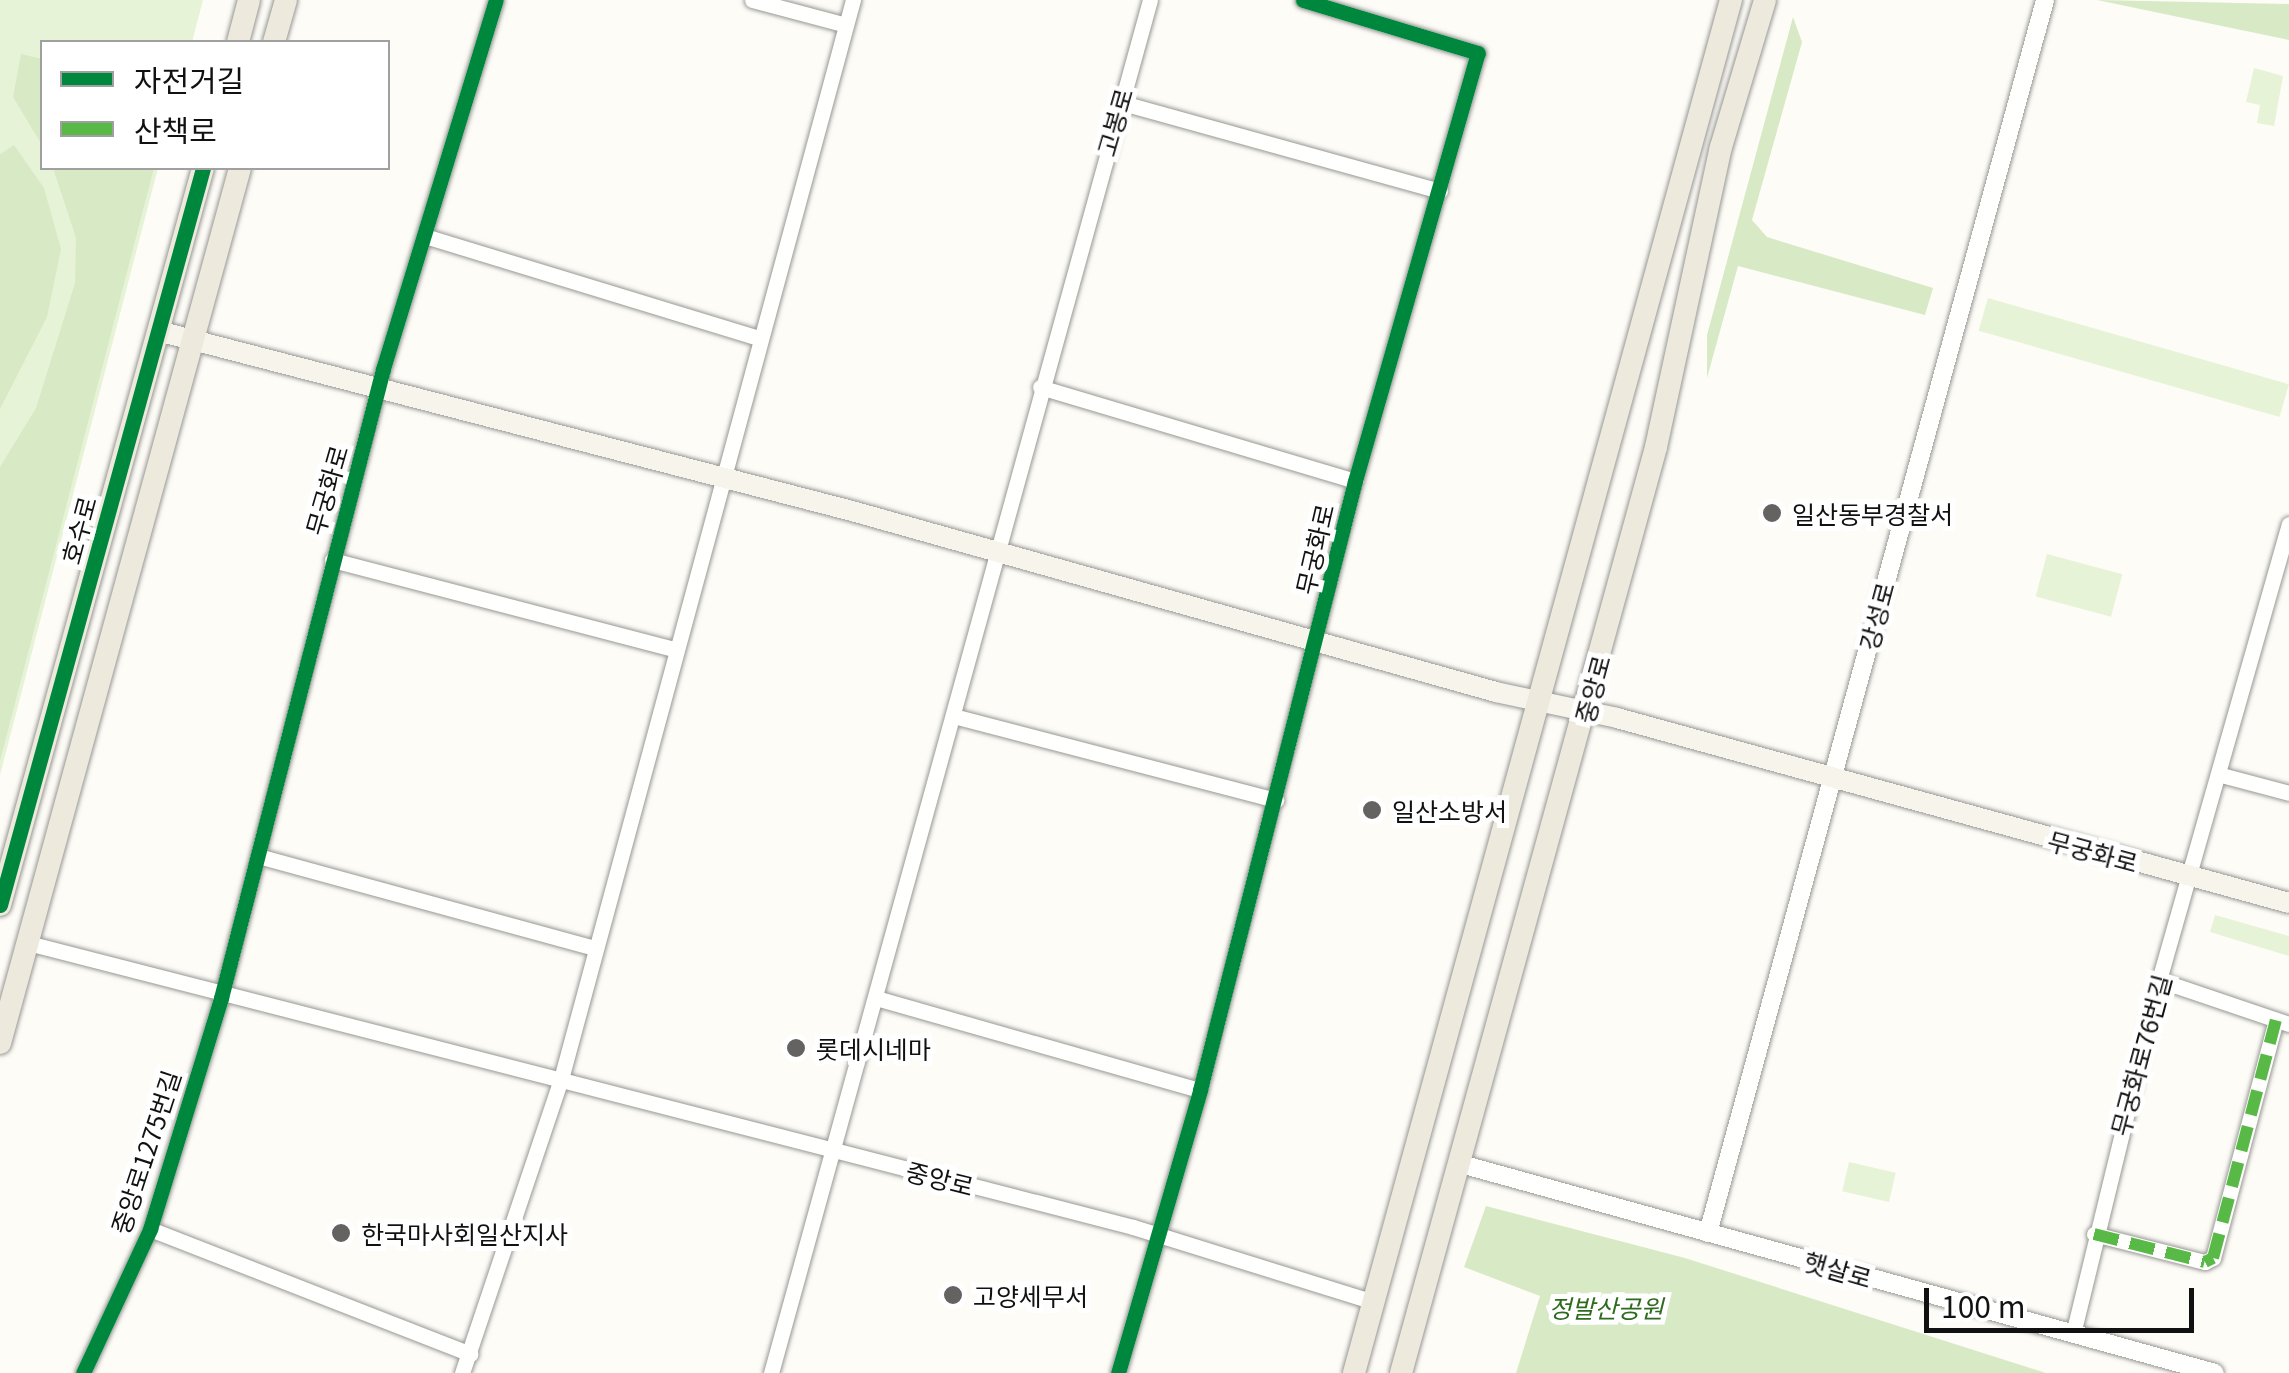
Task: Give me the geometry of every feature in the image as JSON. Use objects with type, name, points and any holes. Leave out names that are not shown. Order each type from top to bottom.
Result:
[{"type":"main road","points":[[239,40],[249,0]]},
{"type":"main road","points":[[275,40],[286,0]]},
{"type":"main road","name":"중앙로","points":[[1354,1373],[1731,0]]},
{"type":"main road","name":"중앙로","points":[[1401,1373],[1656,447],[1722,147],[1764,0]]},
{"type":"main road","name":"호수로","points":[[0,905],[202,170]]},
{"type":"main road","points":[[0,1043],[239,170]]},
{"type":"main road","name":"무궁화로","points":[[158,331],[2289,903]]},
{"type":"street","name":"무궁화로","points":[[221,998],[378,388],[496,0]]},
{"type":"street","points":[[752,0],[846,26]]},
{"type":"street","points":[[462,1373],[561,1079],[674,649],[853,0]]},
{"type":"street","name":"고봉로","points":[[1040,386],[1150,0]]},
{"type":"street","name":"무궁화로","points":[[1158,1236],[1319,640],[1355,481],[1478,52],[1302,0]]},
{"type":"street","name":"강성로","points":[[1708,1232],[2045,0]]},
{"type":"street","points":[[1120,102],[1440,191]]},
{"type":"street","points":[[424,236],[759,338]]},
{"type":"street","points":[[771,1373],[836,1152],[1000,555],[1040,386],[1355,481]]},
{"type":"street","name":"무궁화로76번길","points":[[2073,1334],[2094,1234],[2159,980],[2285,552],[2289,524]]},
{"type":"street","points":[[332,560],[674,649]]},
{"type":"street","points":[[953,716],[1276,800]]},
{"type":"street","points":[[2221,775],[2289,792]]},
{"type":"street","points":[[258,856],[594,948]]},
{"type":"street","points":[[28,943],[221,998],[561,1079]]},
{"type":"street","points":[[2094,1234],[2205,1262],[2213,1258],[2283,1022],[2159,980]]},
{"type":"street","name":"중앙로1275번길","points":[[83,1373],[150,1229],[221,998]]},
{"type":"street","points":[[876,998],[1200,1090]]},
{"type":"street","name":"중앙로","points":[[561,1079],[1158,1236],[1374,1302]]},
{"type":"street","name":"햇살로","points":[[1461,1164],[2216,1373]]},
{"type":"street","points":[[150,1229],[471,1354]]},
{"type":"street","points":[[1118,1373],[1158,1236]]},
{"type":"green space","points":[[0,0],[203,0],[193,40],[40,40],[40,170],[157,170],[0,775]]},
{"type":"green space","points":[[2097,0],[2289,4],[2289,40]]},
{"type":"green space","points":[[1793,17],[1802,42],[1752,220],[1767,237],[1933,288],[1925,315],[1738,266],[1707,378],[1707,335]]},
{"type":"green space","points":[[21,54],[40,59],[40,142],[13,97]]},
{"type":"green space","points":[[2254,68],[2283,76],[2274,126],[2257,123],[2260,105],[2246,102]]},
{"type":"green space","points":[[14,145],[44,188],[61,249],[47,317],[0,409],[0,154]]},
{"type":"green space","points":[[54,170],[153,170],[0,761],[0,467],[36,408],[75,283],[76,238]]},
{"type":"green space","points":[[1988,298],[2289,384],[2280,417],[1979,331]]},
{"type":"green space","points":[[2047,554],[2122,574],[2111,617],[2036,597]]},
{"type":"green space","points":[[2215,915],[2289,936],[2289,956],[2210,932]]},
{"type":"green space","points":[[1849,1162],[1896,1173],[1889,1202],[1842,1191]]},
{"type":"green space","name":"정발산공원","points":[[1486,1206],[1685,1258],[2046,1373],[1516,1373],[1540,1296],[1464,1267]]},
{"type":"marked path","points":[[2094,1234],[2205,1262],[2213,1258],[2276,1020]]},
{"type":"cycle path","points":[[83,1373],[150,1229],[221,998],[383,369],[496,0]]},
{"type":"cycle path","points":[[1118,1373],[1200,1090],[1355,481],[1478,53],[1303,0]]},
{"type":"cycle path","points":[[0,905],[202,170]]},
{"type":"place","name":"일산동부경찰서","points":[[1772,513]]},
{"type":"place","name":"일산소방서","points":[[1372,810]]},
{"type":"place","name":"롯데시네마","points":[[796,1048]]},
{"type":"place","name":"한국마사회일산지사","points":[[341,1233]]},
{"type":"place","name":"고양세무서","points":[[953,1295]]}]
